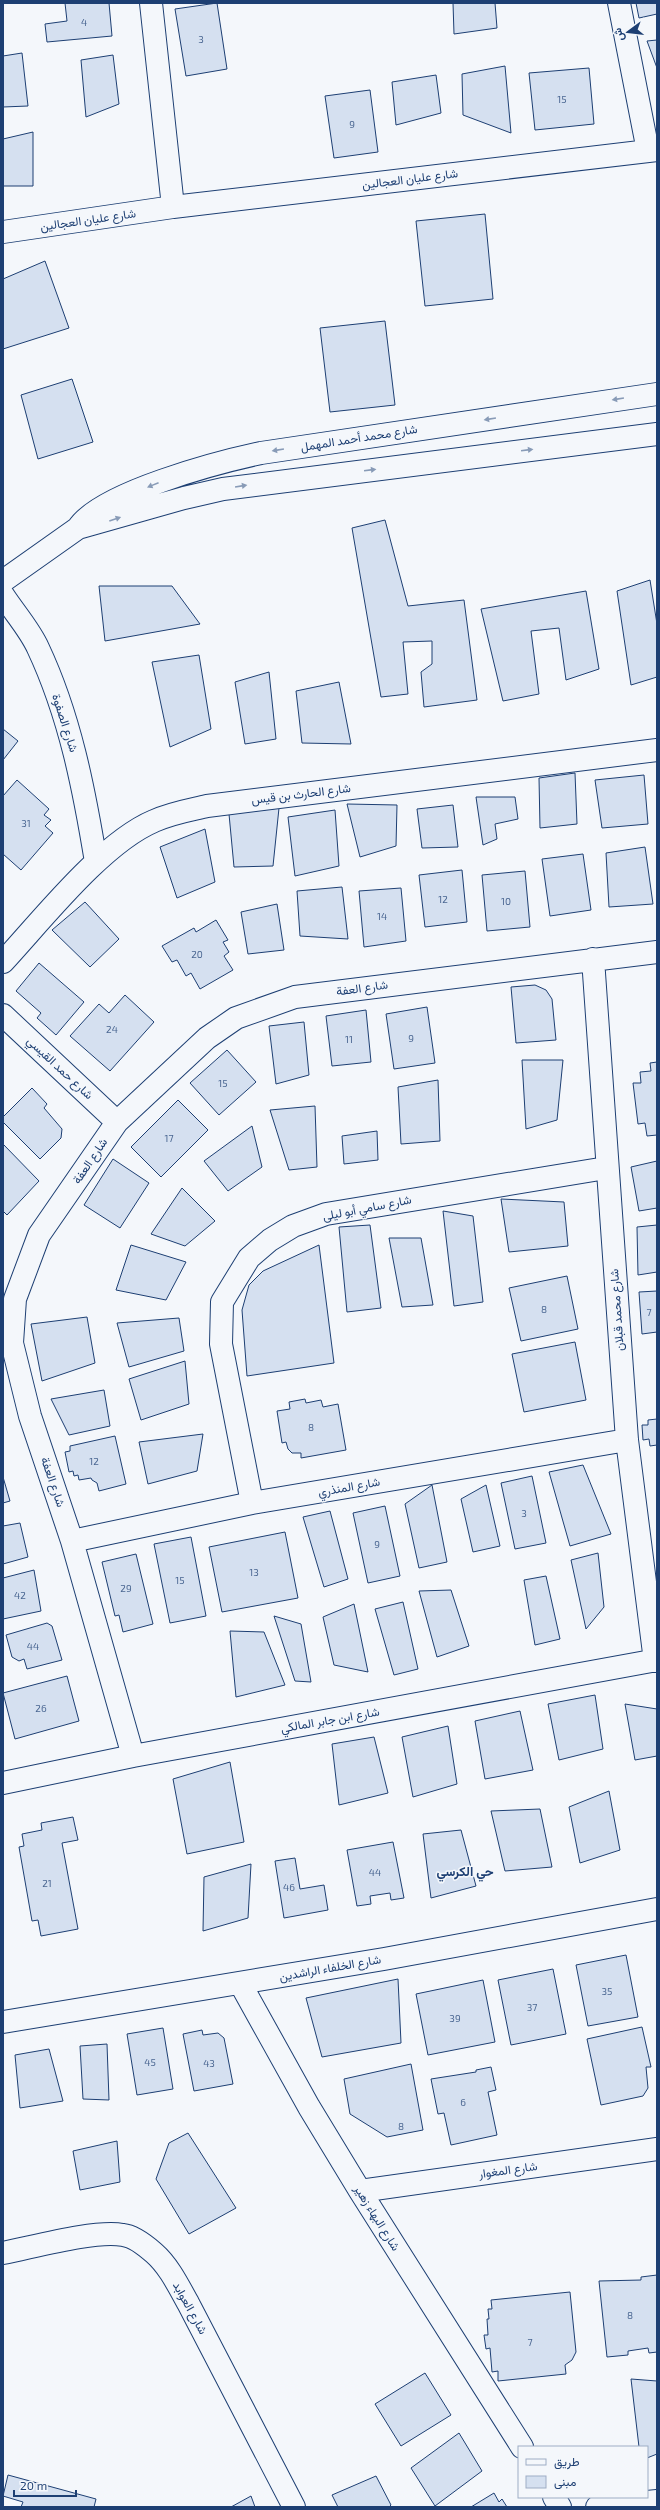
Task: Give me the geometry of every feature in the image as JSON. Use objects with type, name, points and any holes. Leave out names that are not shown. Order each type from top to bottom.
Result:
[{"type":"street","points":[[151,3],[173,207]]},
{"type":"street","name":"شارع عليان العجالين","points":[[3,232],[173,207],[652,150],[619,3]]},
{"type":"street","name":"شارع محمد أحمد المهمل","points":[[78,528],[83,520],[101,506],[157,483],[225,460],[261,453],[657,394]]},
{"type":"street","name":"شارع محمد أحمد المهمل","points":[[3,581],[78,528],[184,498],[230,488],[657,434]]},
{"type":"street","name":"شارع الصفوة","points":[[3,595],[38,647],[52,682],[76,757],[96,862]]},
{"type":"street","name":"شارع الحارث بن قيس","points":[[3,962],[96,862],[127,837],[154,820],[207,806],[657,750]]},
{"type":"street","name":"شارع العفة","points":[[133,1756],[72,1541],[30,1416],[12,1343],[14,1299],[39,1235],[117,1122],[207,1038],[236,1018],[270,1004],[295,997],[657,952]]},
{"type":"street","name":"شارع محمد قبلان","points":[[593,959],[606,1168],[627,1440],[656,1661]]},
{"type":"street","name":"شارع حمد القيسي","points":[[3,1015],[117,1122]]},
{"type":"street","name":"شارع سامي أبو ليلى","points":[[252,1504],[220,1344],[222,1302],[249,1258],[270,1240],[293,1226],[326,1214],[606,1168]]},
{"type":"street","name":"شارع المنذري","points":[[72,1541],[252,1504],[627,1440]]},
{"type":"street","name":"شارع ابن جابر المالكي","points":[[3,1782],[133,1756],[656,1661]]},
{"type":"street","name":"شارع الخلفاء الراشدين","points":[[3,2022],[240,1983],[657,1909]]},
{"type":"street","name":"شارع البهاء زهير","points":[[240,1983],[309,2107],[360,2191],[521,2446]]},
{"type":"street","name":"شارع المغوار","points":[[360,2191],[657,2149]]},
{"type":"street","name":"شارع العوابد","points":[[3,2253],[99,2235],[124,2234],[138,2240],[156,2254],[188,2303],[294,2507]]},
{"type":"street","points":[[555,2498],[560,2507]]},
{"type":"street","points":[[597,2507],[657,2501]]},
{"type":"building","points":[[65,3],[109,3],[112,36],[47,42],[45,24],[67,21]]},
{"type":"building","points":[[217,3],[227,69],[186,76],[175,9]]},
{"type":"building","points":[[453,3],[495,3],[497,28],[454,34]]},
{"type":"building","points":[[636,3],[657,3],[657,14],[639,18]]},
{"type":"building","points":[[657,40],[657,68],[647,41]]},
{"type":"building","points":[[22,53],[28,106],[3,107],[3,56]]},
{"type":"building","points":[[113,55],[119,104],[86,117],[81,60]]},
{"type":"building","points":[[505,66],[511,133],[463,115],[462,74]]},
{"type":"building","points":[[589,68],[594,124],[535,130],[529,73]]},
{"type":"building","points":[[436,75],[441,113],[396,125],[392,82]]},
{"type":"building","points":[[370,90],[378,152],[334,158],[325,96]]},
{"type":"building","points":[[33,132],[33,186],[3,186],[3,139]]},
{"type":"building","points":[[485,214],[493,299],[425,306],[416,221]]},
{"type":"building","points":[[45,261],[69,328],[3,349],[3,279]]},
{"type":"building","points":[[385,321],[395,405],[330,412],[320,328]]},
{"type":"building","points":[[72,379],[93,442],[38,459],[21,395]]},
{"type":"building","points":[[385,520],[408,606],[464,600],[477,700],[424,707],[421,672],[432,664],[432,641],[403,642],[408,694],[381,697],[352,528]]},
{"type":"building","points":[[650,580],[657,624],[657,677],[631,685],[617,591]]},
{"type":"building","points":[[99,586],[172,586],[200,624],[105,641]]},
{"type":"building","points":[[586,591],[599,669],[566,680],[559,628],[531,631],[539,694],[503,701],[481,609]]},
{"type":"building","points":[[199,655],[211,729],[170,747],[152,662]]},
{"type":"building","points":[[269,672],[276,739],[245,744],[235,682]]},
{"type":"building","points":[[339,682],[351,744],[302,743],[296,691]]},
{"type":"building","points":[[3,729],[18,741],[3,760]]},
{"type":"building","points":[[575,773],[577,824],[540,828],[539,778]]},
{"type":"building","points":[[644,775],[648,824],[602,828],[595,780]]},
{"type":"building","points":[[17,780],[49,809],[44,815],[51,820],[45,826],[53,833],[21,870],[3,854],[3,796]]},
{"type":"building","points":[[476,797],[515,797],[518,819],[495,824],[497,839],[483,845]]},
{"type":"building","points":[[347,804],[397,805],[396,846],[360,857]]},
{"type":"building","points":[[453,805],[458,847],[422,848],[417,809]]},
{"type":"building","points":[[279,808],[273,866],[234,867],[229,814]]},
{"type":"building","points":[[335,810],[339,866],[295,876],[288,817]]},
{"type":"building","points":[[205,829],[215,882],[177,898],[160,847]]},
{"type":"building","points":[[645,847],[653,904],[609,907],[606,853]]},
{"type":"building","points":[[583,854],[591,910],[550,916],[542,859]]},
{"type":"building","points":[[462,870],[467,922],[425,927],[419,875]]},
{"type":"building","points":[[525,871],[530,927],[487,931],[482,875]]},
{"type":"building","points":[[342,887],[348,939],[300,936],[297,891]]},
{"type":"building","points":[[401,888],[406,941],[364,947],[359,891]]},
{"type":"building","points":[[85,902],[119,939],[90,967],[52,930]]},
{"type":"building","points":[[277,904],[284,950],[248,954],[241,912]]},
{"type":"building","points":[[216,920],[228,940],[223,942],[229,952],[224,956],[233,970],[200,989],[191,973],[186,976],[177,960],[172,962],[162,946],[194,928],[196,932]]},
{"type":"building","points":[[39,963],[84,1002],[56,1035],[37,1018],[41,1013],[16,991]]},
{"type":"building","points":[[535,985],[546,990],[552,999],[556,1040],[516,1043],[511,987]]},
{"type":"building","points":[[125,995],[154,1022],[110,1071],[70,1036],[99,1004],[109,1013]]},
{"type":"building","points":[[427,1007],[435,1063],[394,1069],[386,1014]]},
{"type":"building","points":[[366,1010],[371,1062],[332,1066],[326,1016]]},
{"type":"building","points":[[304,1022],[309,1075],[276,1084],[269,1026]]},
{"type":"building","points":[[227,1050],[256,1082],[219,1115],[190,1083]]},
{"type":"building","points":[[522,1060],[563,1060],[557,1120],[526,1129]]},
{"type":"building","points":[[657,1062],[657,1135],[647,1136],[645,1123],[638,1124],[633,1083],[641,1083],[640,1072],[651,1071],[650,1063]]},
{"type":"building","points":[[438,1080],[440,1141],[401,1144],[398,1087]]},
{"type":"building","points":[[32,1088],[47,1104],[44,1108],[62,1129],[61,1138],[40,1159],[3,1122],[3,1117]]},
{"type":"building","points":[[178,1100],[208,1130],[161,1177],[131,1147]]},
{"type":"building","points":[[315,1106],[317,1167],[289,1170],[270,1110]]},
{"type":"building","points":[[252,1126],[262,1167],[228,1191],[204,1161]]},
{"type":"building","points":[[377,1131],[378,1160],[344,1164],[342,1136]]},
{"type":"building","points":[[3,1144],[39,1181],[7,1215],[3,1211]]},
{"type":"building","points":[[113,1159],[149,1183],[120,1228],[84,1205]]},
{"type":"building","points":[[657,1161],[657,1208],[639,1211],[631,1167]]},
{"type":"building","points":[[182,1188],[215,1221],[185,1246],[151,1234]]},
{"type":"building","points":[[501,1199],[564,1202],[568,1246],[509,1252]]},
{"type":"building","points":[[443,1211],[473,1216],[483,1302],[454,1306]]},
{"type":"building","points":[[370,1225],[381,1308],[347,1312],[339,1227]]},
{"type":"building","points":[[657,1225],[657,1272],[638,1275],[637,1227]]},
{"type":"building","points":[[389,1238],[421,1238],[433,1305],[402,1307]]},
{"type":"building","points":[[131,1245],[186,1262],[166,1300],[116,1290]]},
{"type":"building","points":[[319,1245],[334,1363],[247,1376],[242,1310],[249,1285],[263,1271]]},
{"type":"building","points":[[567,1276],[578,1329],[521,1341],[509,1288]]},
{"type":"building","points":[[657,1291],[657,1332],[642,1334],[639,1292]]},
{"type":"building","points":[[87,1317],[95,1363],[42,1381],[31,1324]]},
{"type":"building","points":[[179,1318],[184,1351],[129,1367],[117,1323]]},
{"type":"building","points":[[575,1342],[586,1400],[524,1412],[512,1354]]},
{"type":"building","points":[[185,1361],[189,1404],[141,1420],[129,1379]]},
{"type":"building","points":[[104,1390],[110,1426],[69,1435],[51,1399]]},
{"type":"building","points":[[305,1399],[306,1403],[321,1400],[323,1407],[338,1404],[346,1450],[301,1458],[301,1453],[292,1453],[288,1449],[286,1442],[282,1443],[277,1411],[290,1409],[289,1402]]},
{"type":"building","points":[[657,1419],[657,1445],[650,1446],[649,1439],[643,1440],[642,1425],[648,1425],[648,1420]]},
{"type":"building","points":[[203,1434],[197,1471],[148,1484],[139,1442]]},
{"type":"building","points":[[115,1436],[126,1484],[99,1491],[97,1483],[91,1478],[79,1480],[78,1475],[74,1476],[73,1471],[69,1472],[65,1452],[70,1451],[70,1446]]},
{"type":"building","points":[[583,1465],[611,1534],[570,1546],[549,1472]]},
{"type":"building","points":[[532,1476],[546,1543],[515,1549],[501,1483]]},
{"type":"building","points":[[3,1477],[10,1501],[3,1503]]},
{"type":"building","points":[[432,1485],[447,1562],[419,1568],[405,1504]]},
{"type":"building","points":[[486,1485],[500,1546],[473,1552],[461,1499]]},
{"type":"building","points":[[385,1506],[400,1576],[368,1583],[353,1513]]},
{"type":"building","points":[[330,1511],[348,1579],[324,1587],[303,1517]]},
{"type":"building","points":[[20,1523],[28,1557],[3,1564],[3,1526]]},
{"type":"building","points":[[285,1532],[298,1598],[222,1612],[209,1547]]},
{"type":"building","points":[[191,1537],[206,1616],[170,1623],[154,1544]]},
{"type":"building","points":[[598,1553],[604,1607],[586,1629],[571,1560]]},
{"type":"building","points":[[136,1554],[153,1624],[123,1632],[119,1615],[115,1616],[102,1562]]},
{"type":"building","points":[[34,1570],[41,1611],[3,1619],[3,1578]]},
{"type":"building","points":[[546,1576],[560,1639],[535,1645],[524,1580]]},
{"type":"building","points":[[451,1590],[469,1646],[437,1657],[419,1591]]},
{"type":"building","points":[[403,1602],[418,1669],[394,1675],[375,1609]]},
{"type":"building","points":[[354,1604],[368,1672],[334,1665],[323,1617]]},
{"type":"building","points":[[274,1616],[301,1624],[311,1682],[295,1681]]},
{"type":"building","points":[[47,1623],[52,1626],[62,1660],[27,1669],[24,1659],[19,1661],[12,1657],[6,1635]]},
{"type":"building","points":[[230,1631],[264,1632],[285,1685],[236,1697]]},
{"type":"building","points":[[67,1676],[79,1721],[15,1739],[3,1693]]},
{"type":"building","points":[[595,1695],[603,1749],[559,1760],[548,1704]]},
{"type":"building","points":[[625,1704],[657,1709],[657,1756],[635,1760]]},
{"type":"building","points":[[520,1711],[533,1770],[485,1779],[475,1721]]},
{"type":"building","points":[[448,1726],[457,1784],[413,1797],[402,1737]]},
{"type":"building","points":[[374,1737],[388,1793],[339,1805],[332,1744]]},
{"type":"building","points":[[230,1762],[244,1842],[187,1854],[173,1779]]},
{"type":"building","points":[[609,1791],[620,1850],[580,1863],[569,1807]]},
{"type":"building","points":[[540,1809],[552,1867],[505,1871],[491,1811]]},
{"type":"building","points":[[73,1817],[78,1840],[62,1843],[78,1929],[41,1936],[38,1920],[32,1921],[19,1847],[24,1846],[22,1834],[42,1830],[41,1823]]},
{"type":"building","points":[[461,1830],[476,1886],[431,1898],[423,1834]]},
{"type":"building","points":[[393,1842],[404,1898],[391,1900],[390,1893],[370,1896],[371,1904],[357,1906],[347,1850]]},
{"type":"building","points":[[295,1858],[300,1889],[324,1885],[328,1910],[284,1918],[275,1861]]},
{"type":"building","points":[[251,1864],[248,1918],[203,1931],[204,1877]]},
{"type":"building","points":[[626,1955],[638,2017],[588,2026],[576,1965]]},
{"type":"building","points":[[553,1969],[566,2034],[511,2045],[498,1980]]},
{"type":"building","points":[[398,1979],[401,2043],[322,2057],[306,1998]]},
{"type":"building","points":[[483,1980],[495,2042],[428,2055],[416,1994]]},
{"type":"building","points":[[642,2027],[651,2067],[646,2067],[648,2088],[643,2096],[601,2105],[587,2039]]},
{"type":"building","points":[[163,2028],[173,2089],[137,2095],[127,2034]]},
{"type":"building","points":[[202,2030],[203,2035],[218,2033],[224,2038],[233,2084],[194,2091],[183,2034]]},
{"type":"building","points":[[107,2044],[109,2100],[83,2099],[80,2046]]},
{"type":"building","points":[[49,2049],[63,2101],[20,2108],[15,2055]]},
{"type":"building","points":[[411,2064],[423,2130],[387,2137],[350,2114],[344,2079]]},
{"type":"building","points":[[491,2067],[496,2090],[488,2092],[497,2135],[451,2145],[444,2113],[438,2114],[431,2079],[476,2072],[476,2070]]},
{"type":"building","points":[[188,2133],[236,2208],[189,2234],[156,2179],[169,2143]]},
{"type":"building","points":[[117,2141],[120,2182],[80,2190],[73,2151]]},
{"type":"building","points":[[657,2275],[657,2352],[649,2353],[648,2348],[628,2351],[628,2355],[607,2357],[599,2281],[641,2280],[641,2277]]},
{"type":"building","points":[[570,2292],[576,2352],[572,2360],[565,2365],[566,2374],[498,2381],[498,2371],[492,2372],[490,2348],[486,2349],[484,2335],[488,2335],[487,2319],[489,2319],[488,2309],[492,2309],[491,2300]]},
{"type":"building","points":[[425,2373],[451,2415],[401,2446],[375,2404]]},
{"type":"building","points":[[631,2379],[657,2381],[657,2454],[648,2458],[648,2446],[639,2446]]},
{"type":"building","points":[[459,2433],[482,2471],[435,2506],[411,2468]]},
{"type":"building","points":[[8,2475],[96,2499],[94,2507],[21,2507],[23,2502],[3,2496]]},
{"type":"building","points":[[376,2476],[391,2505],[389,2507],[338,2507],[332,2495]]},
{"type":"building","points":[[494,2493],[499,2502],[502,2499],[507,2507],[471,2507]]},
{"type":"building","points":[[251,2496],[255,2507],[231,2507]]},
{"type":"district","name":"حي الكرسي","points":[[465,1871]]}]
